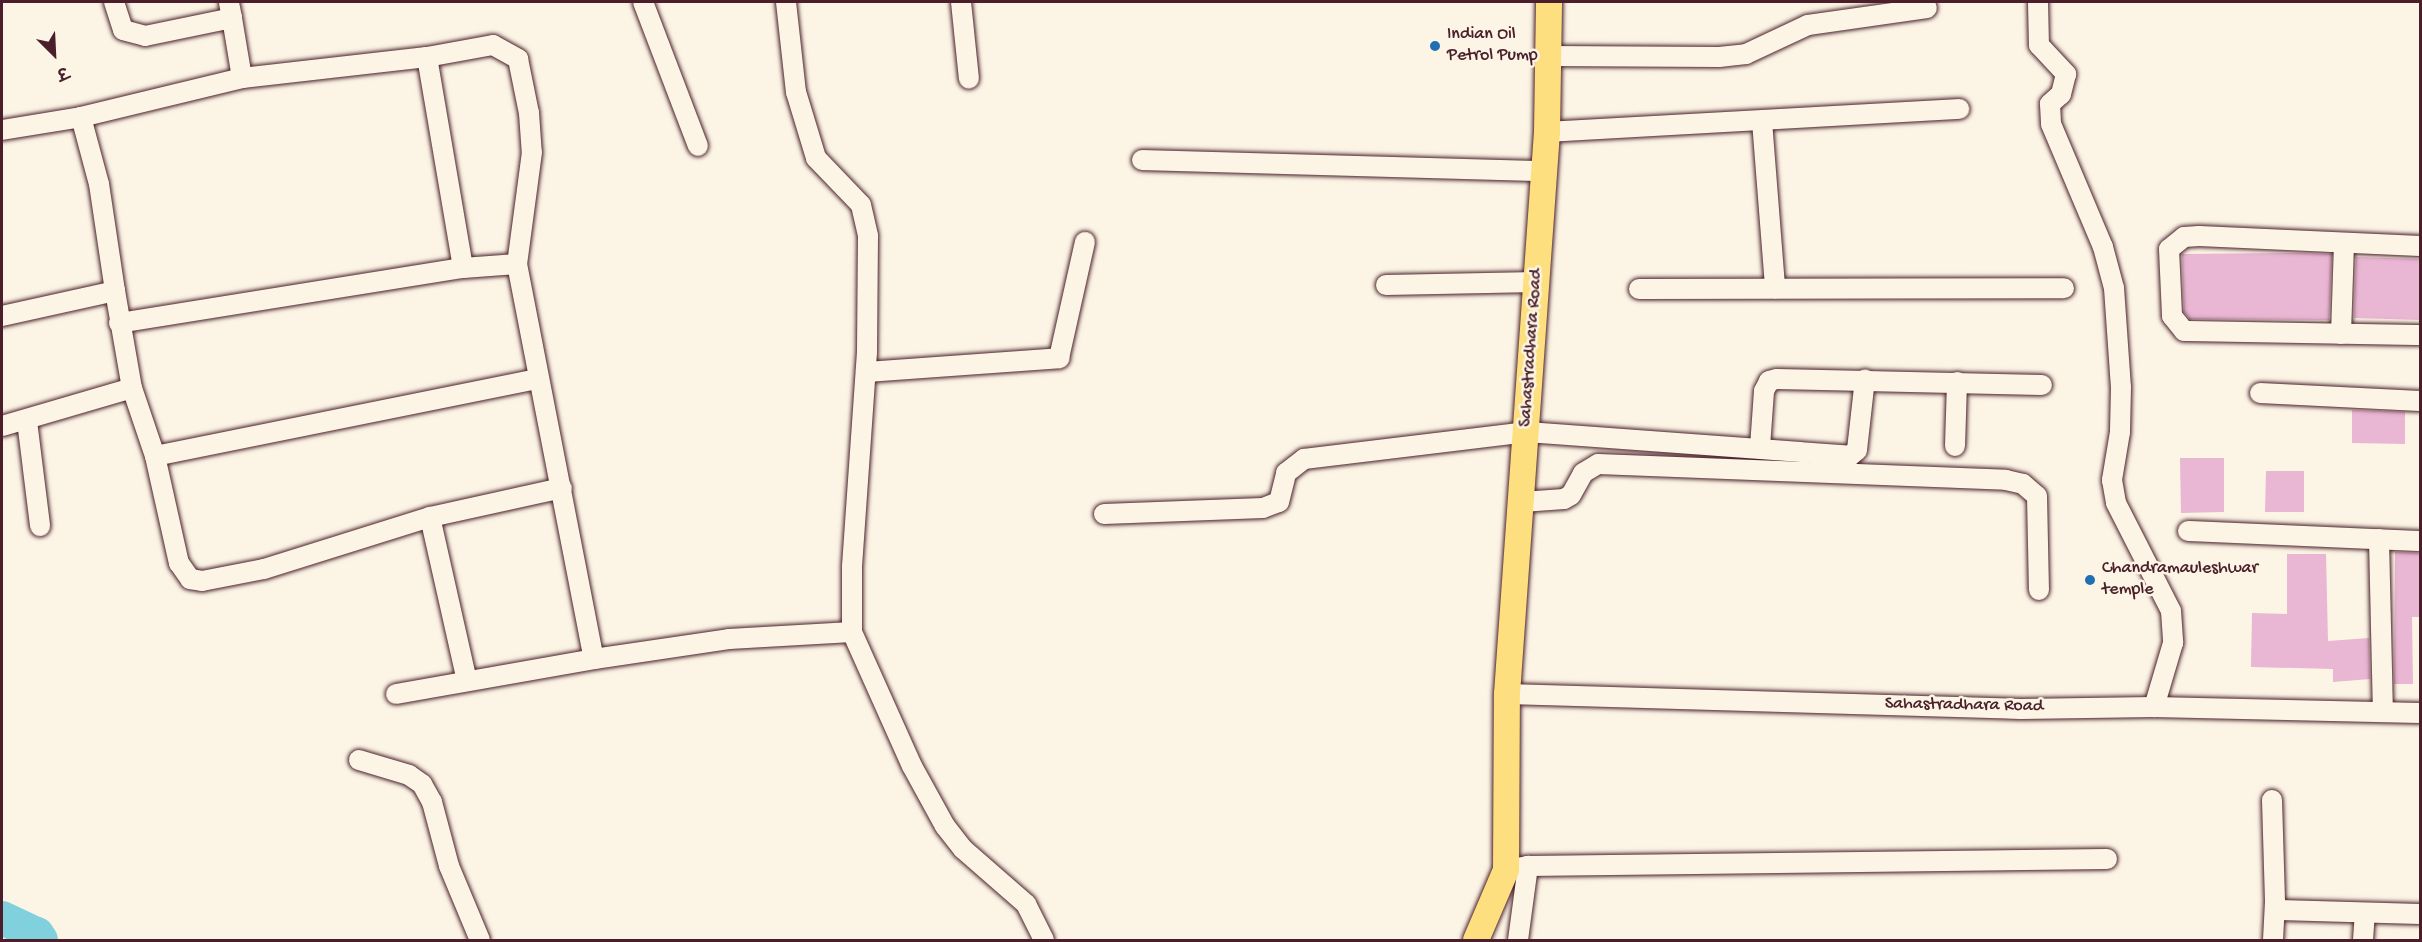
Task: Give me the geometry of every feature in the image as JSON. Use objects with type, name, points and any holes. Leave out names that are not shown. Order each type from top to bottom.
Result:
[{"type":"main road","name":"Sahastradhara Road","points":[[1476,940],[1517,868],[1507,694],[1547,132],[1549,2]]},
{"type":"street","points":[[114,2],[123,30],[135,36],[230,10],[242,78]]},
{"type":"street","points":[[643,2],[698,146]]},
{"type":"street","points":[[786,2],[796,92],[816,158],[861,205],[868,236],[866,372],[852,567],[852,632],[912,766],[945,826],[963,849],[1026,904],[1044,940]]},
{"type":"street","points":[[961,2],[969,79]]},
{"type":"street","points":[[2038,2],[2039,45],[2066,74],[2061,94],[2050,104],[2051,124],[2103,247],[2114,288],[2121,387],[2120,432],[2112,480],[2116,502],[2171,611],[2173,643],[2154,707]]},
{"type":"street","points":[[1548,56],[1728,56],[1746,54],[1820,21],[1927,8]]},
{"type":"street","points":[[2,130],[81,117],[242,78],[427,57],[493,45],[518,59],[529,113],[532,152],[517,264],[594,659]]},
{"type":"street","points":[[427,57],[463,268]]},
{"type":"street","points":[[1547,132],[1959,109]]},
{"type":"street","points":[[81,117],[99,184],[119,323],[132,388],[155,456],[179,564],[190,579],[216,579],[264,569],[430,517],[562,488]]},
{"type":"street","points":[[1762,121],[1775,288]]},
{"type":"street","points":[[1142,160],[1544,171]]},
{"type":"street","points":[[2421,246],[2199,236],[2184,237],[2169,249],[2172,316],[2184,331],[2421,335]]},
{"type":"street","points":[[866,372],[1059,358],[1085,242]]},
{"type":"street","points":[[2341,334],[2344,244]]},
{"type":"street","points":[[119,323],[463,268],[517,264]]},
{"type":"street","points":[[1386,285],[1537,282]]},
{"type":"street","points":[[1639,289],[2064,288]]},
{"type":"street","points":[[2,316],[115,291]]},
{"type":"street","points":[[1760,447],[1764,391],[1769,381],[1784,377],[2042,385]]},
{"type":"street","points":[[155,456],[538,379]]},
{"type":"street","points":[[1104,514],[1263,508],[1279,502],[1286,473],[1304,459],[1527,432],[1760,447],[1847,456],[1856,453],[1865,380]]},
{"type":"street","points":[[1955,446],[1957,382]]},
{"type":"street","points":[[2,426],[27,421],[132,388]]},
{"type":"street","points":[[2260,393],[2421,401]]},
{"type":"street","points":[[27,421],[40,526]]},
{"type":"street","points":[[1522,502],[1564,499],[1571,495],[1583,473],[1598,464],[2006,480],[2024,484],[2037,496],[2039,590]]},
{"type":"street","points":[[430,517],[466,681]]},
{"type":"street","points":[[2188,531],[2421,540]]},
{"type":"street","points":[[2379,539],[2383,712]]},
{"type":"street","points":[[396,694],[594,659],[729,639],[852,632]]},
{"type":"street","name":"Sahastradhara Road","points":[[1507,694],[2021,709],[2154,707],[2421,713]]},
{"type":"street","points":[[359,760],[409,775],[422,784],[432,802],[449,866],[480,940]]},
{"type":"street","points":[[2272,800],[2275,903],[2273,940]]},
{"type":"street","points":[[1518,940],[1517,868],[2107,859]]},
{"type":"street","points":[[2275,903],[2282,910],[2421,914]]},
{"type":"street","points":[[2363,940],[2365,914]]},
{"type":"building","points":[[2182,254],[2332,254],[2329,320],[2190,319],[2184,312]]},
{"type":"building","points":[[2356,257],[2421,259],[2421,320],[2354,318]]},
{"type":"building","points":[[2352,410],[2405,412],[2405,444],[2352,443]]},
{"type":"building","points":[[2180,458],[2224,458],[2224,512],[2181,513]]},
{"type":"building","points":[[2266,471],[2304,471],[2304,512],[2265,512]]},
{"type":"building","points":[[2395,552],[2421,553],[2421,617],[2412,617],[2413,684],[2394,684]]},
{"type":"building","points":[[2287,554],[2326,554],[2328,641],[2369,638],[2370,679],[2333,682],[2333,669],[2251,667],[2252,613],[2287,614]]},
{"type":"waterway","points":[[2,918],[37,934],[41,940]]},
{"type":"place","name":"Indian Oil Petrol Pump","points":[[1435,46]]},
{"type":"place","name":"Chandramauleshwar temple","points":[[2090,580]]}]
